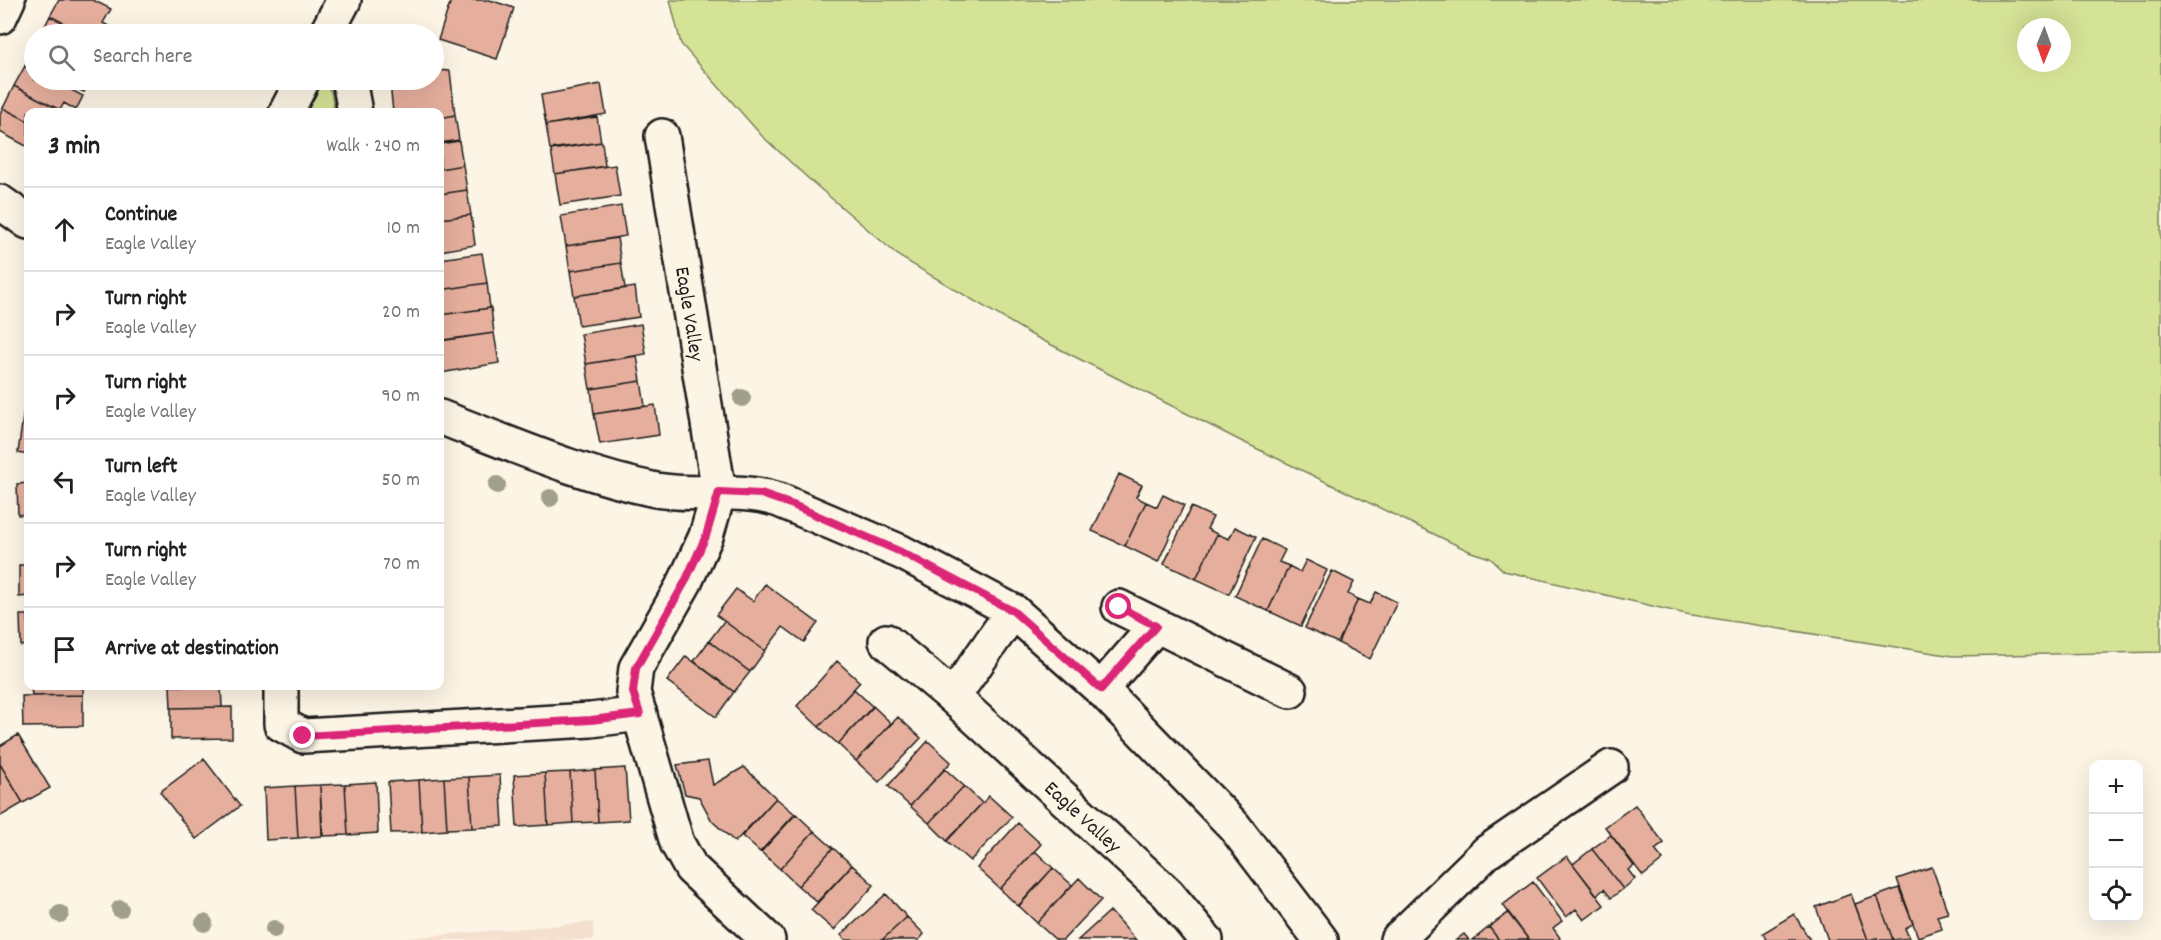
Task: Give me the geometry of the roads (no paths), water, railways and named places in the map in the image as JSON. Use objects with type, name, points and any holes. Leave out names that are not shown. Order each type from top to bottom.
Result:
[{"type":"street","points":[[0,16],[8,0]]},
{"type":"street","points":[[331,24],[344,0]]},
{"type":"street","points":[[288,108],[298,90]]},
{"type":"street","points":[[351,90],[354,108]]},
{"type":"street","name":"Eagle Valley","points":[[662,136],[719,492],[706,536],[685,582],[636,668],[633,692],[677,843],[689,865],[768,940]]},
{"type":"street","points":[[444,419],[576,469],[617,482],[664,491],[761,494],[793,505],[901,552],[1013,611],[1101,689],[1234,826],[1321,940]]},
{"type":"street","points":[[1119,607],[1290,692]]},
{"type":"street","points":[[953,697],[1013,611]]},
{"type":"street","points":[[1101,689],[1156,626]]},
{"type":"street","name":"Eagle Valley","points":[[886,640],[953,697],[1167,893],[1206,940]]},
{"type":"street","points":[[280,690],[281,724],[303,736],[591,720],[640,714]]},
{"type":"street","points":[[1397,940],[1487,852],[1611,767]]}]
